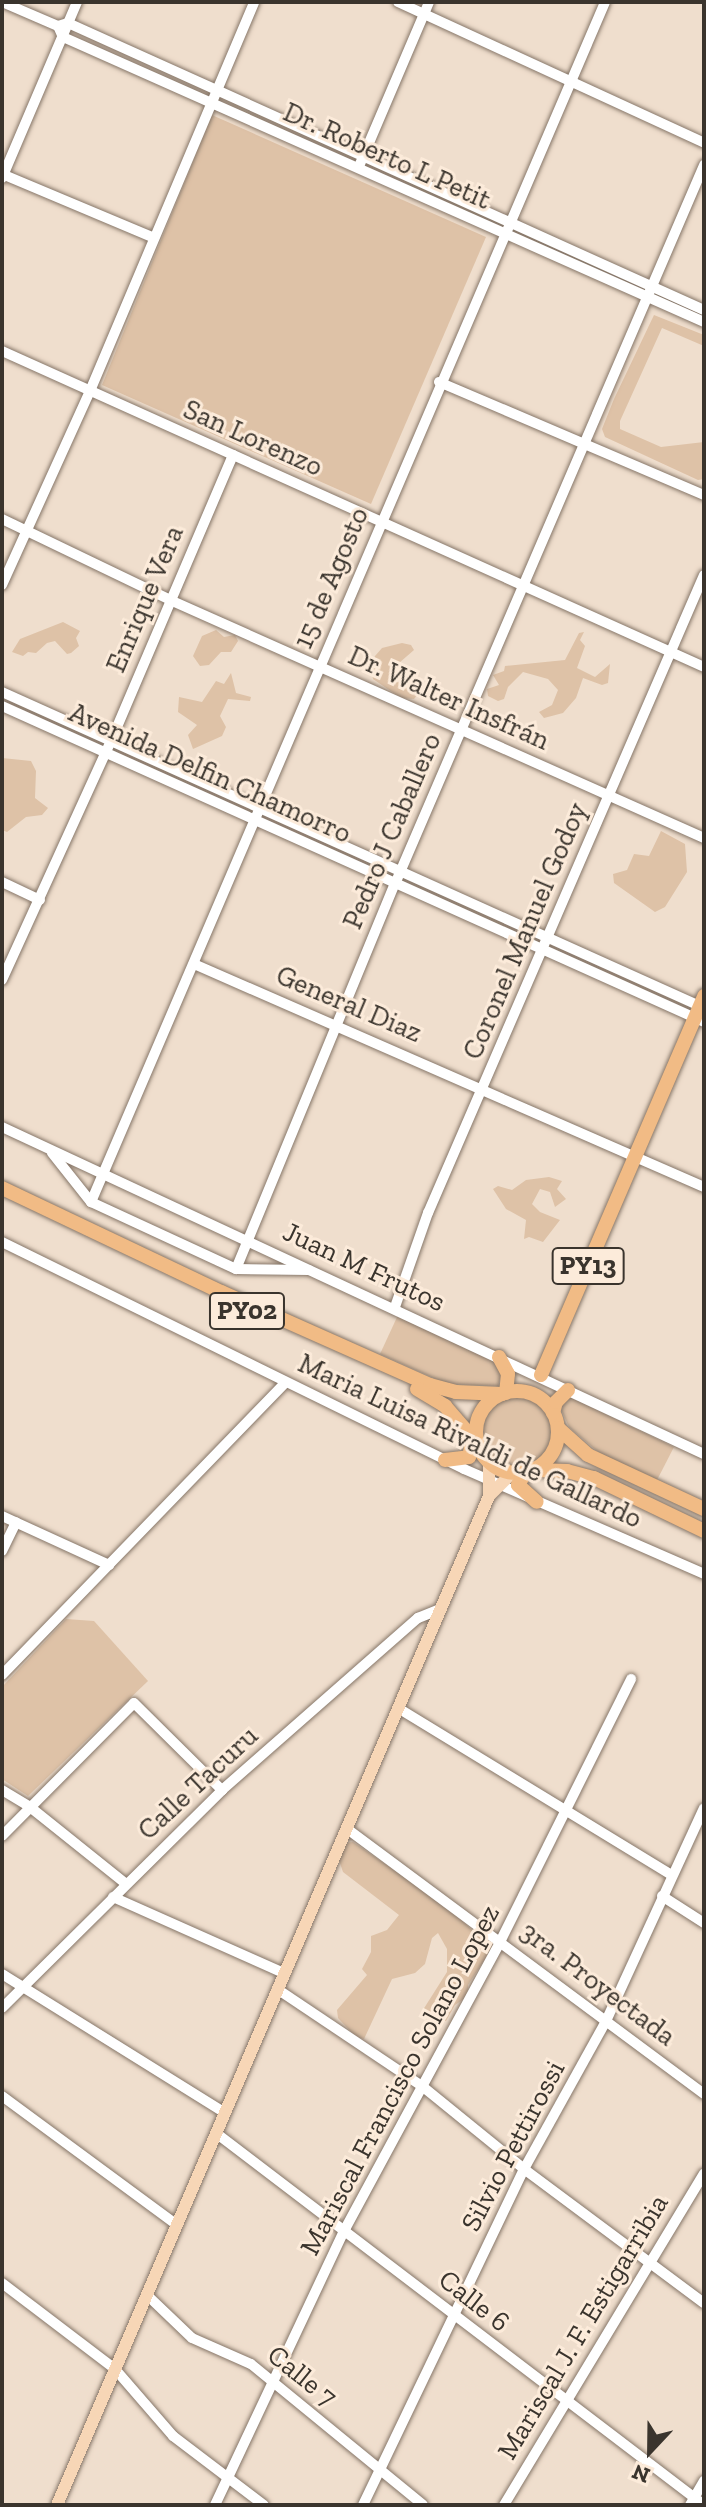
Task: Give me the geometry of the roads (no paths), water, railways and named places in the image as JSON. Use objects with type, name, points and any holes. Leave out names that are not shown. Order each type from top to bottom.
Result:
[{"type":"highway","name":"PY13","points":[[541,1375],[701,1010]]},
{"type":"highway","name":"PY02","points":[[2,1188],[221,1292],[430,1385],[456,1392],[529,1393],[552,1411]]},
{"type":"highway","name":"PY02","points":[[2,1199],[430,1395],[445,1406],[489,1463]]},
{"type":"highway","points":[[499,1357],[508,1374],[506,1393]]},
{"type":"highway","points":[[445,1460],[469,1457],[480,1414],[489,1402],[541,1375],[558,1428],[588,1455],[704,1509]]},
{"type":"highway","points":[[552,1411],[568,1390]]},
{"type":"highway","points":[[537,1502],[518,1485],[520,1476],[553,1453],[558,1428]]},
{"type":"highway","points":[[489,1463],[524,1472],[567,1471],[594,1478],[704,1531]]},
{"type":"main road","points":[[489,1463],[495,1484]]},
{"type":"main road","points":[[57,2505],[489,1496],[495,1484],[524,1472]]},
{"type":"street","name":"Dr. Roberto L Petit","points":[[2,2],[217,92],[363,158],[506,230]]},
{"type":"street","points":[[77,2],[2,176],[154,238]]},
{"type":"street","points":[[2,585],[90,391],[254,2]]},
{"type":"street","points":[[398,2],[704,143]]},
{"type":"street","points":[[358,169],[429,2]]},
{"type":"street","name":"15 de Agosto","points":[[91,1202],[262,807],[439,382],[605,2]]},
{"type":"street","name":"Dr. Roberto L Petit","points":[[63,29],[211,103],[358,169],[650,292],[704,310]]},
{"type":"street","name":"Pedro J Caballero","points":[[236,1269],[335,1025],[704,165]]},
{"type":"street","name":"Dr. Roberto L Petit","points":[[650,292],[704,322]]},
{"type":"street","name":"San Lorenzo","points":[[2,351],[704,667]]},
{"type":"street","points":[[439,382],[704,495]]},
{"type":"street","name":"Enrique Vera","points":[[2,980],[109,746],[233,455]]},
{"type":"street","name":"Dr. Walter Insfrán","points":[[2,519],[170,600],[704,838]]},
{"type":"street","name":"Coronel Manuel Godoy","points":[[395,1307],[428,1213],[544,951],[704,575]]},
{"type":"street","name":"Avenida Delfin Chamorro","points":[[2,692],[256,820],[395,884],[544,951],[701,1010]]},
{"type":"street","name":"Avenida Delfin Chamorro","points":[[2,706],[262,807],[701,1010]]},
{"type":"street","points":[[2,882],[40,900]]},
{"type":"street","name":"General Diaz","points":[[194,964],[704,1187]]},
{"type":"street","name":"Juan M Frutos","points":[[2,1127],[568,1390],[703,1449]]},
{"type":"street","points":[[49,1149],[91,1202],[236,1269],[315,1270]]},
{"type":"street","name":"Maria Luisa Rivaldi de Gallardo","points":[[2,1242],[495,1484],[704,1574]]},
{"type":"street","points":[[2,1675],[285,1383]]},
{"type":"street","points":[[2,1516],[109,1565]]},
{"type":"street","points":[[2,1551],[16,1522]]},
{"type":"street","name":"Calle Tacuru","points":[[2,2008],[222,1790],[418,1618],[440,1609]]},
{"type":"street","name":"Mariscal Francisco Solano Lopez","points":[[215,2505],[344,2231],[568,1812],[631,1679]]},
{"type":"street","points":[[2,1836],[134,1703],[222,1790]]},
{"type":"street","points":[[398,1708],[672,1875]]},
{"type":"street","points":[[2,1790],[30,1807],[126,1884]]},
{"type":"street","name":"Silvio Pettirossi","points":[[363,2505],[524,2169],[606,2021],[704,1808]]},
{"type":"street","name":"3ra. Proyectada","points":[[346,1828],[704,2094]]},
{"type":"street","points":[[662,1896],[704,1923]]},
{"type":"street","points":[[113,1897],[284,1973]]},
{"type":"street","points":[[2,1974],[224,2112]]},
{"type":"street","points":[[277,1989],[422,2086],[524,2169],[704,2303]]},
{"type":"street","points":[[2,2096],[177,2225]]},
{"type":"street","name":"Calle 6","points":[[216,2133],[692,2501],[704,2505]]},
{"type":"street","name":"Mariscal J. F. Estigarribia","points":[[504,2505],[704,2174]]},
{"type":"street","points":[[2,2283],[115,2369],[173,2436],[264,2505]]},
{"type":"street","name":"Calle 7","points":[[147,2295],[192,2338],[251,2364],[423,2505]]},
{"type":"street","points":[[692,2501],[704,2481]]}]
